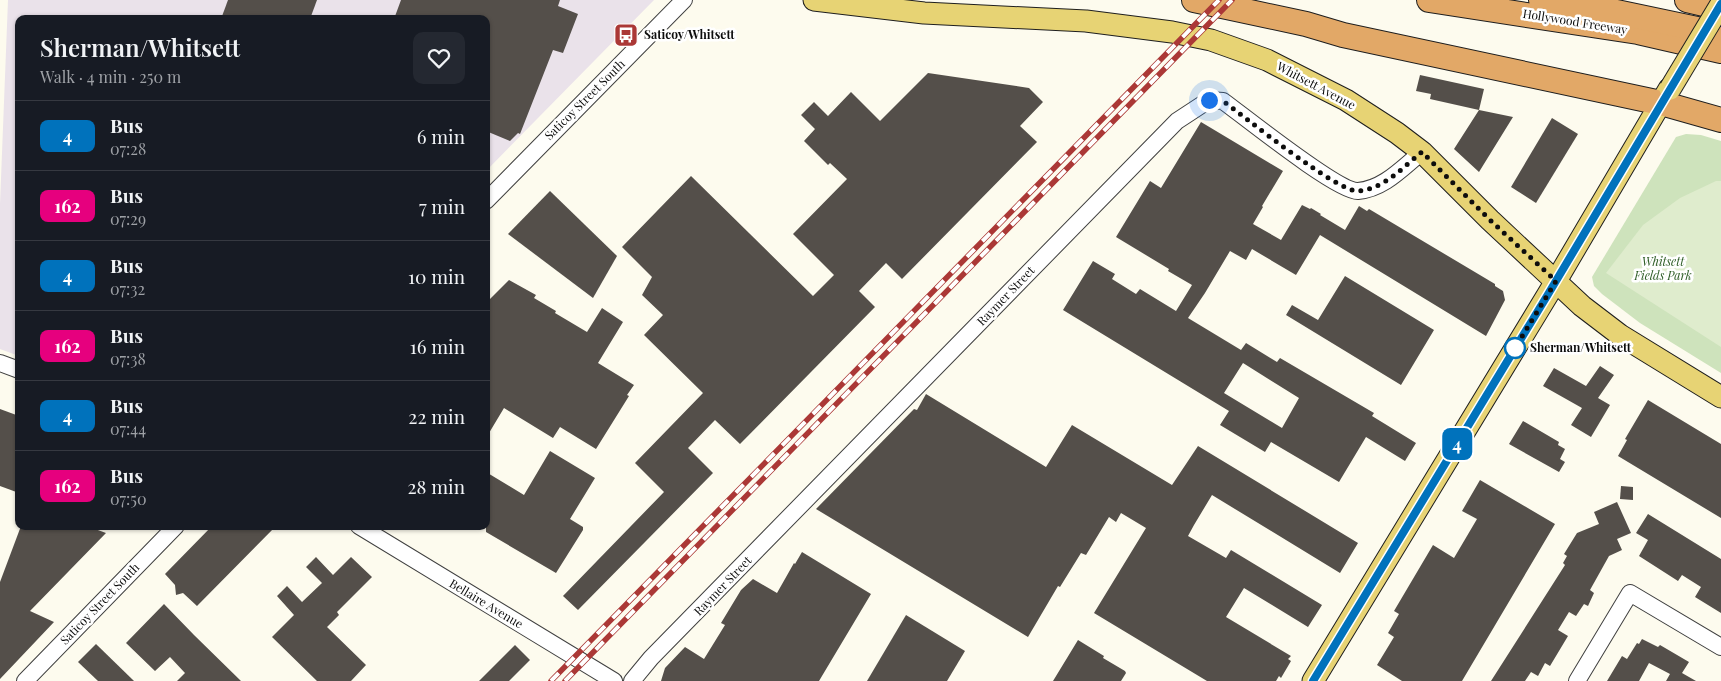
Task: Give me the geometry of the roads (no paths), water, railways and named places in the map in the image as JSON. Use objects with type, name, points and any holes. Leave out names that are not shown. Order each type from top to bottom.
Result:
[{"type":"highway","points":[[1194,0],[1306,24],[1352,37],[1665,96],[1721,120]]},
{"type":"highway","name":"Hollywood Freeway","points":[[1428,0],[1638,32],[1721,52]]},
{"type":"highway","points":[[1541,0],[1616,12],[1721,34]]},
{"type":"highway","points":[[1617,0],[1653,6],[1721,23]]},
{"type":"highway","points":[[1687,0],[1721,8]]},
{"type":"main road","name":"Whitsett Avenue","points":[[814,0],[924,13],[1086,21],[1172,32],[1211,40],[1267,60],[1346,100],[1397,133],[1422,152],[1490,220],[1582,306],[1620,335],[1721,397]]},
{"type":"main road","points":[[1313,681],[1556,281],[1721,4]]},
{"type":"street","name":"Saticoy Street South","points":[[490,197],[684,0]]},
{"type":"street","name":"Raymer Street","points":[[632,681],[651,658],[1178,122],[1209,100],[1223,101],[1333,182],[1357,191],[1381,185],[1422,152]]},
{"type":"street","points":[[0,363],[15,369]]},
{"type":"street","name":"Saticoy Street South","points":[[25,681],[172,530]]},
{"type":"street","name":"Bellaire Avenue","points":[[366,530],[614,681]]},
{"type":"street","points":[[1577,681],[1630,593],[1721,647]]},
{"type":"railway","points":[[551,681],[1219,0]]},
{"type":"railway","points":[[565,681],[1232,0]]},
{"type":"place","name":"Saticoy/Whitsett","points":[[626,35]]},
{"type":"place","name":"Sherman/Whitsett","points":[[1515,348]]},
{"type":"park label","name":"Whitsett Fields Park","points":[[1663,269]]}]
